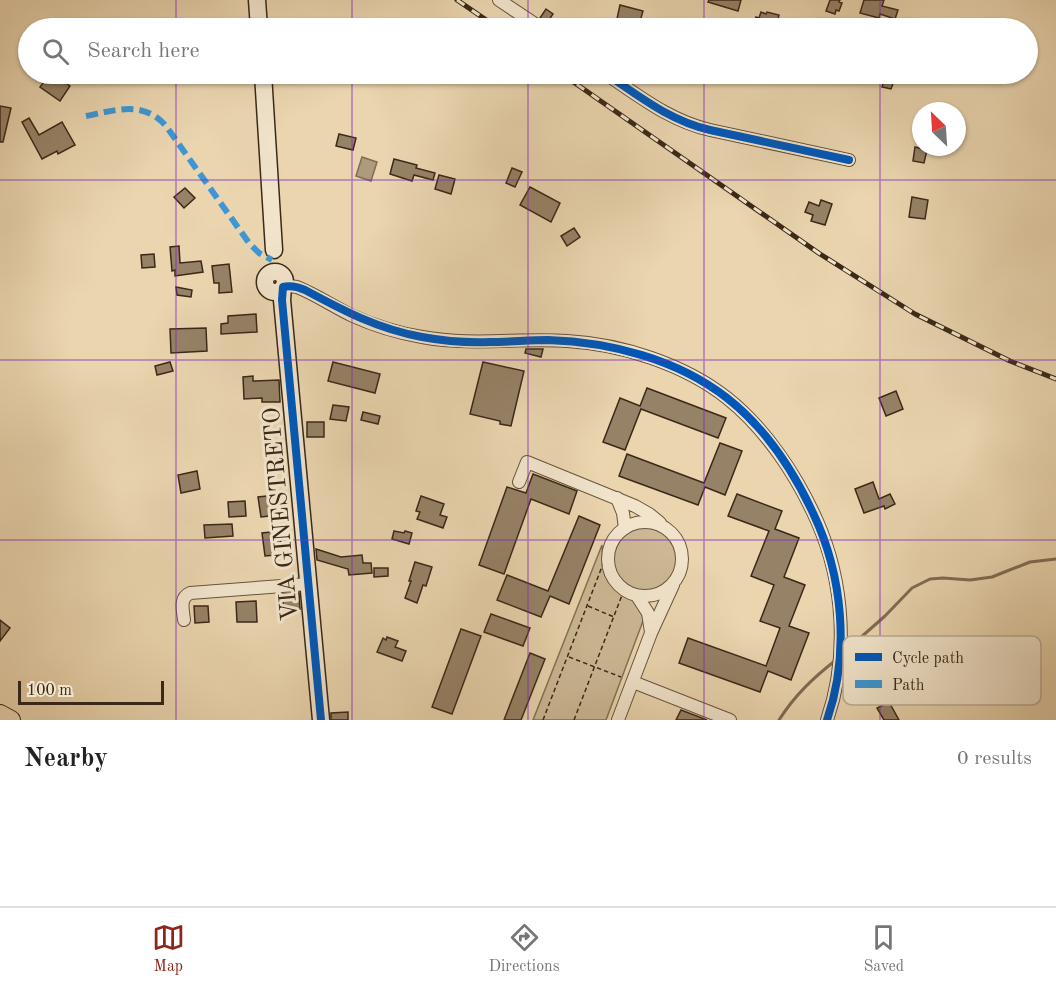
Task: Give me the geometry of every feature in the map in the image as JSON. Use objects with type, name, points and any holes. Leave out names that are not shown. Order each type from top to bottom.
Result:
[{"type":"main road","points":[[0,714],[10,720]]},
{"type":"street","points":[[257,0],[258,18]]},
{"type":"street","points":[[499,0],[526,18]]},
{"type":"street","name":"VIA GINESTRETO","points":[[264,84],[274,250],[277,280],[283,305],[321,720]]},
{"type":"street","points":[[621,84],[654,107],[690,124],[849,160]]},
{"type":"street","points":[[277,280],[292,280],[305,290],[365,321],[389,330],[421,337],[472,343],[526,340],[602,344],[651,358],[678,369],[725,396],[752,421],[778,453],[803,493],[826,544],[836,586],[841,651],[837,687],[827,720]]},
{"type":"street","points":[[519,482],[527,462],[617,498],[649,514],[676,539],[681,550],[680,572],[651,633],[618,720]]},
{"type":"street","points":[[617,498],[622,508],[625,528]]},
{"type":"street","points":[[666,529],[646,522],[635,523],[625,528],[612,542],[608,563],[617,584],[637,596],[658,594],[675,582]]},
{"type":"street","points":[[184,620],[183,600],[188,594],[308,584]]},
{"type":"street","points":[[637,596],[648,613],[651,633]]},
{"type":"street","points":[[633,682],[730,720]]},
{"type":"path","points":[[543,720],[609,551]]},
{"type":"path","points":[[574,720],[624,590]]},
{"type":"path","points":[[587,606],[614,617]]},
{"type":"path","points":[[568,657],[633,682]]},
{"type":"shaded area","points":[[362,157],[377,162],[371,181],[356,176]]},
{"type":"shaded area","points":[[639,527],[651,527],[668,536],[675,547],[677,559],[675,571],[668,582],[651,591],[639,591],[627,586],[618,577],[613,565],[613,553],[618,541],[627,532]]},
{"type":"shaded area","points":[[602,545],[604,567],[608,579],[613,586],[639,605],[643,621],[606,720],[533,720]]},
{"type":"building","points":[[709,0],[741,0],[738,11],[708,2]]},
{"type":"building","points":[[830,0],[840,0],[839,2],[842,3],[835,14],[826,11]]},
{"type":"building","points":[[864,0],[884,0],[882,6],[898,10],[895,18],[880,14],[879,18],[860,13]]},
{"type":"building","points":[[620,5],[643,11],[641,18],[617,18]]},
{"type":"building","points":[[546,9],[553,14],[550,18],[540,18]]},
{"type":"building","points":[[761,12],[779,15],[778,18],[759,18]]},
{"type":"building","points":[[42,84],[70,86],[60,101],[40,87]]},
{"type":"building","points":[[883,84],[893,84],[891,89],[882,87]]},
{"type":"building","points":[[0,106],[11,108],[3,142],[0,142]]},
{"type":"building","points":[[29,118],[39,135],[62,122],[75,145],[42,159],[22,122]]},
{"type":"building","points":[[339,134],[356,138],[353,150],[336,146]]},
{"type":"building","points":[[914,156],[926,156],[924,163],[913,161]]},
{"type":"building","points":[[394,159],[435,173],[433,180],[414,175],[412,181],[390,174]]},
{"type":"building","points":[[512,168],[522,172],[515,187],[506,183]]},
{"type":"building","points":[[439,175],[455,179],[451,194],[435,189]]},
{"type":"building","points":[[530,187],[560,203],[551,222],[520,205]]},
{"type":"building","points":[[185,188],[195,198],[184,208],[174,197]]},
{"type":"building","points":[[912,197],[928,200],[925,219],[909,217]]},
{"type":"building","points":[[821,200],[832,204],[825,225],[811,221],[813,215],[805,212],[809,202],[819,206]]},
{"type":"building","points":[[574,228],[580,237],[567,246],[561,236]]},
{"type":"building","points":[[179,246],[180,263],[201,261],[203,272],[175,276],[175,270],[172,271],[170,247]]},
{"type":"building","points":[[154,254],[155,267],[142,268],[141,255]]},
{"type":"building","points":[[229,264],[232,292],[219,293],[219,283],[214,283],[212,266]]},
{"type":"building","points":[[176,287],[192,290],[191,297],[177,295]]},
{"type":"building","points":[[256,314],[257,332],[221,334],[221,324],[228,323],[228,316]]},
{"type":"building","points":[[206,328],[207,351],[171,353],[170,329]]},
{"type":"building","points":[[526,349],[543,349],[541,357],[525,353]]},
{"type":"building","points":[[170,362],[173,371],[157,375],[155,366]]},
{"type":"building","points":[[333,362],[380,374],[375,393],[328,381]]},
{"type":"building","points":[[483,362],[524,371],[511,426],[470,414]]},
{"type":"building","points":[[253,376],[253,381],[279,380],[280,402],[262,402],[262,398],[244,399],[243,377]]},
{"type":"building","points":[[647,388],[726,418],[718,438],[641,409],[625,450],[603,442],[620,398],[640,406]]},
{"type":"building","points":[[896,391],[903,409],[886,416],[879,398]]},
{"type":"building","points":[[333,405],[349,407],[346,421],[330,419]]},
{"type":"building","points":[[363,412],[380,416],[378,424],[361,420]]},
{"type":"building","points":[[307,422],[324,422],[324,437],[307,437]]},
{"type":"building","points":[[720,443],[742,451],[725,495],[705,487],[698,505],[619,476],[627,454],[704,483]]},
{"type":"building","points":[[197,471],[200,489],[181,493],[178,475]]},
{"type":"building","points":[[533,474],[577,491],[569,514],[531,499],[504,574],[479,565],[507,487],[526,493]]},
{"type":"building","points":[[873,482],[879,499],[890,494],[895,504],[885,509],[884,506],[864,513],[855,489]]},
{"type":"building","points":[[737,494],[782,511],[775,529],[799,538],[784,577],[805,585],[789,626],[809,633],[791,680],[768,671],[760,692],[679,663],[688,638],[766,666],[780,628],[760,621],[774,585],[751,576],[769,531],[728,516]]},
{"type":"building","points":[[276,495],[278,515],[261,517],[258,497]]},
{"type":"building","points":[[421,496],[444,504],[440,515],[447,517],[443,528],[417,519],[420,512],[416,511]]},
{"type":"building","points":[[245,501],[246,516],[229,517],[228,502]]},
{"type":"building","points":[[579,516],[600,525],[569,604],[550,596],[541,617],[497,600],[507,575],[548,591]]},
{"type":"building","points":[[232,524],[233,536],[205,538],[204,525]]},
{"type":"building","points":[[280,531],[281,549],[276,549],[276,555],[265,556],[262,533]]},
{"type":"building","points":[[394,531],[412,533],[409,544],[392,539]]},
{"type":"building","points":[[316,549],[341,557],[362,555],[363,563],[371,563],[372,573],[349,575],[348,569],[317,560]]},
{"type":"building","points":[[415,562],[432,567],[417,603],[405,598]]},
{"type":"building","points":[[374,568],[388,568],[388,576],[374,577]]},
{"type":"building","points":[[299,593],[300,609],[284,611],[282,594]]},
{"type":"building","points":[[256,601],[257,622],[237,622],[236,602]]},
{"type":"building","points":[[194,606],[208,606],[209,622],[195,623]]},
{"type":"building","points":[[491,614],[530,628],[523,646],[484,632]]},
{"type":"building","points":[[0,620],[10,628],[0,641]]},
{"type":"building","points":[[461,629],[481,636],[452,714],[432,707]]},
{"type":"building","points":[[387,637],[398,641],[395,647],[406,651],[402,661],[377,652],[383,638],[386,640]]},
{"type":"building","points":[[530,653],[545,659],[521,720],[504,720]]},
{"type":"building","points":[[891,705],[899,720],[884,720],[877,708]]},
{"type":"building","points":[[681,710],[707,720],[676,720]]},
{"type":"building","points":[[348,712],[348,720],[331,720],[331,713]]},
{"type":"waterway","points":[[862,636],[912,588],[930,579],[970,580],[992,577],[1030,562],[1056,559]]},
{"type":"waterway","points":[[779,720],[805,687],[836,660]]},
{"type":"railway","points":[[457,0],[483,18]]},
{"type":"railway","points":[[576,84],[820,254],[915,314],[1010,361],[1056,379]]},
{"type":"marked path","points":[[86,116],[129,109],[139,110],[157,118],[166,126],[249,243],[259,253],[272,260]]},
{"type":"cycle path","points":[[621,84],[655,107],[695,126],[849,160]]},
{"type":"cycle path","points":[[321,720],[282,300],[283,287],[289,286],[305,290],[348,312],[406,334],[447,341],[571,341],[619,349],[665,363],[707,384],[727,398],[753,422],[787,465],[813,513],[831,562],[837,589],[841,642],[839,668],[827,720]]}]
